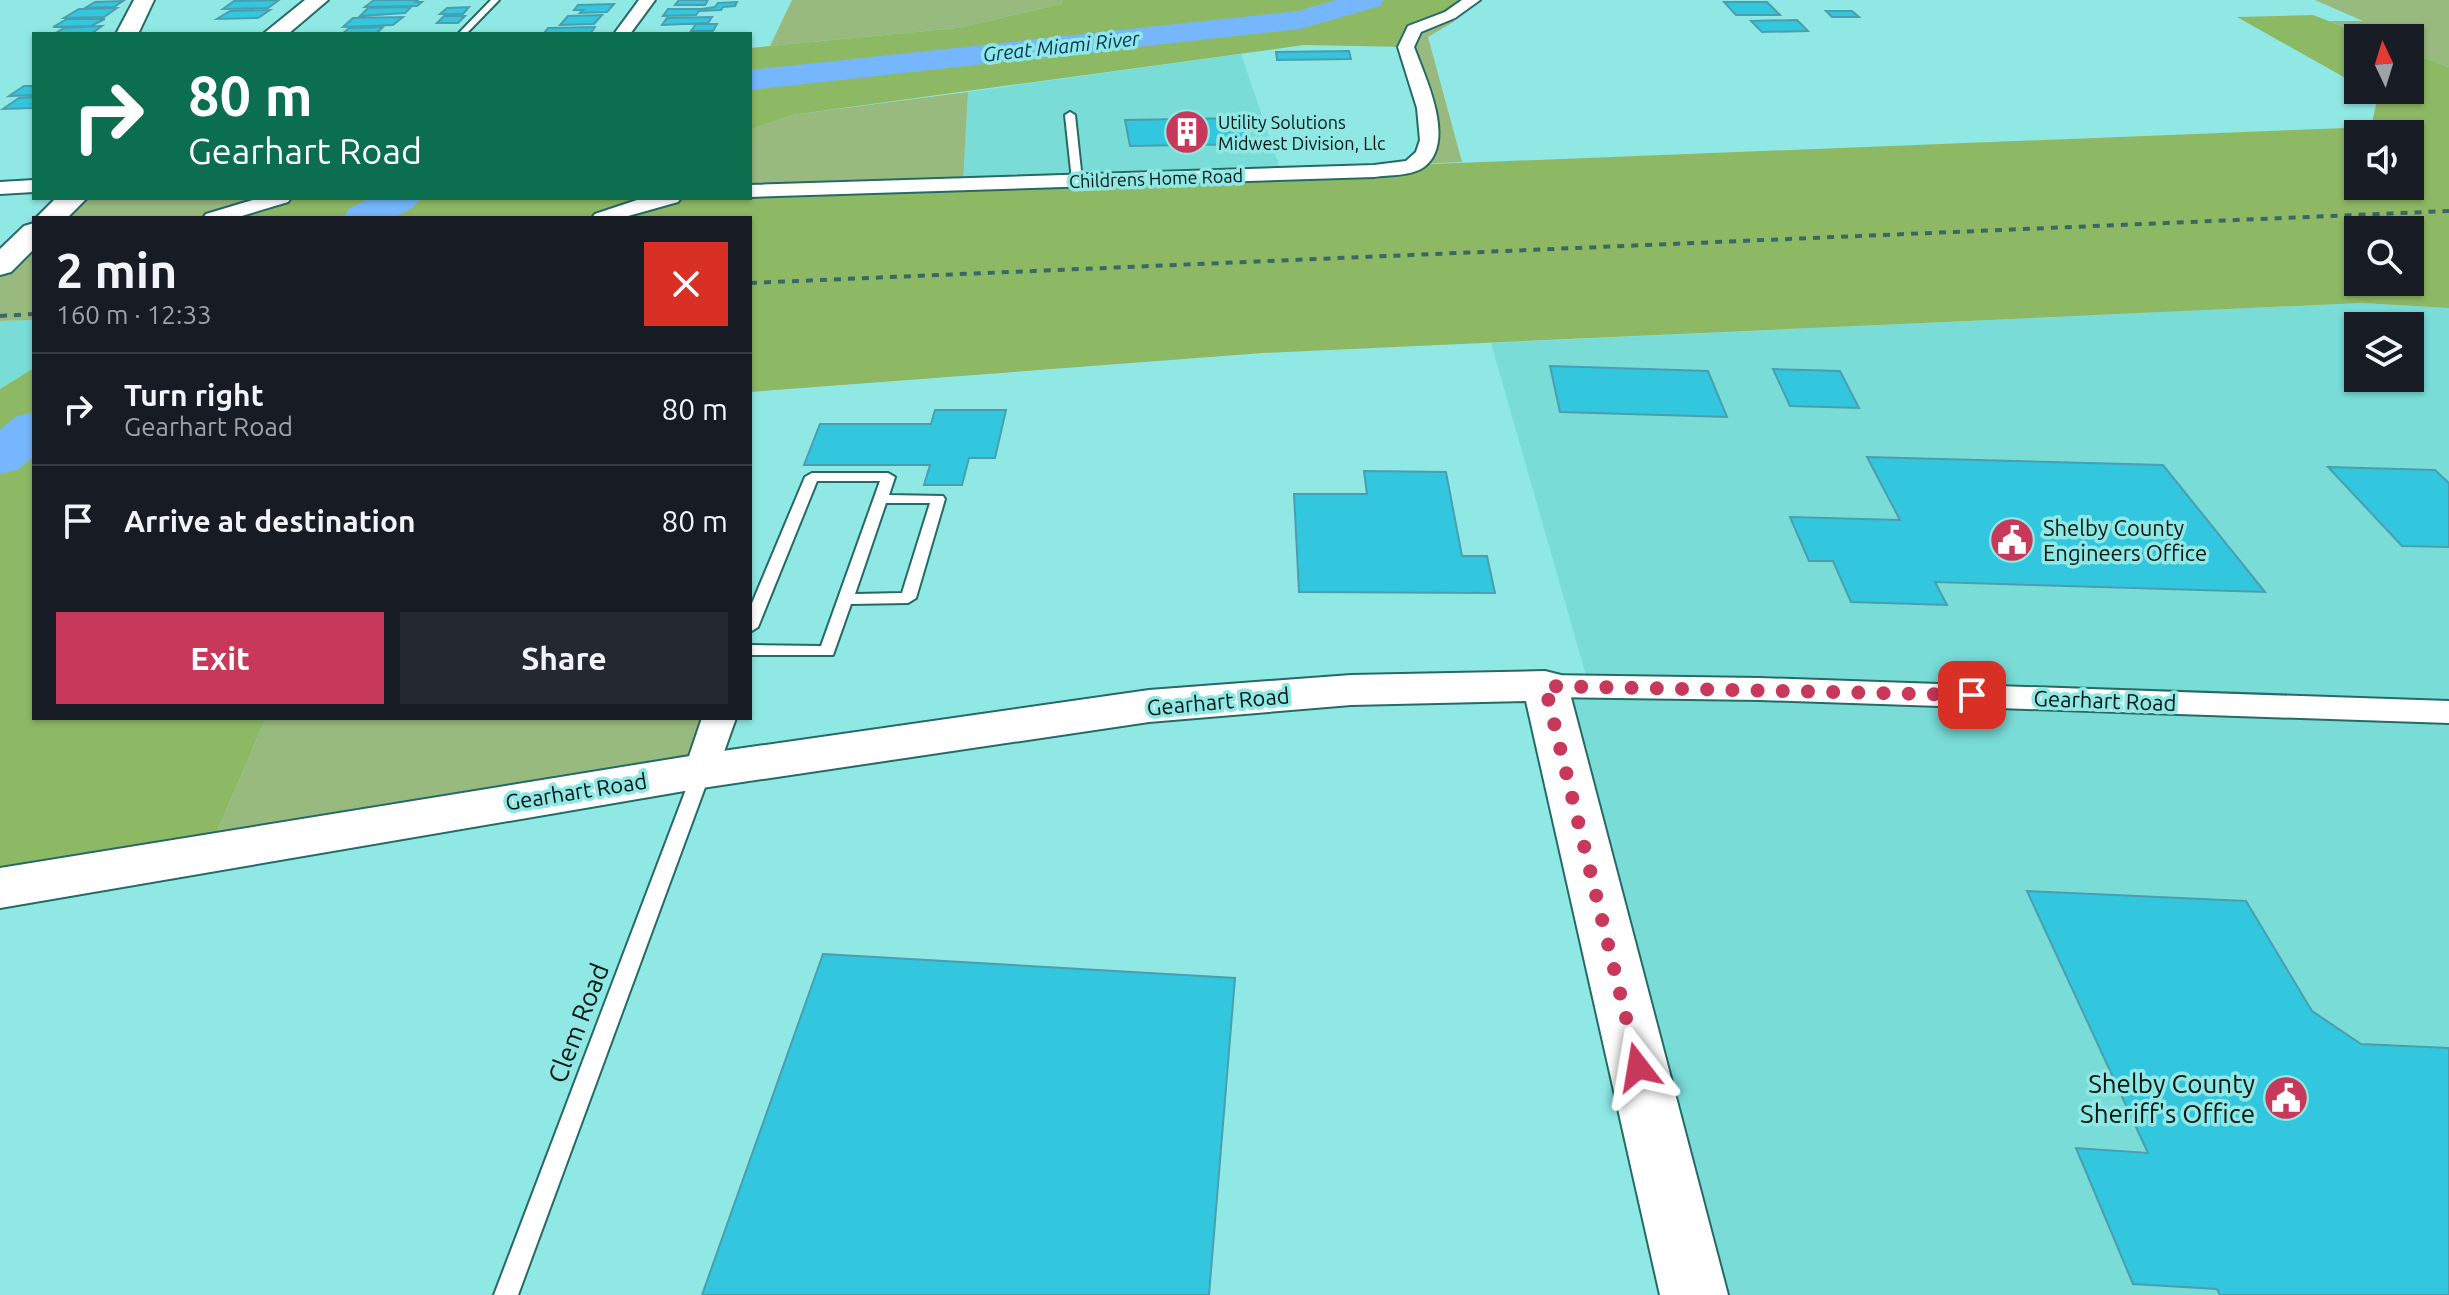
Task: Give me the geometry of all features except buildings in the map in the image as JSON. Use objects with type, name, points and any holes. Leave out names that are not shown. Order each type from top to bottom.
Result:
[{"type":"street","points":[[128,32],[144,0]]},
{"type":"street","points":[[277,32],[318,0]]},
{"type":"street","points":[[623,32],[647,0]]},
{"type":"street","name":"Childrens Home Road","points":[[752,191],[1374,171],[1416,164],[1428,150],[1430,125],[1406,47],[1414,29],[1450,15],[1472,0]]},
{"type":"street","points":[[0,188],[32,186]]},
{"type":"street","points":[[52,216],[71,200]]},
{"type":"street","points":[[220,216],[274,200]]},
{"type":"street","points":[[607,216],[662,200]]},
{"type":"street","points":[[1545,686],[1694,1295]]},
{"type":"street","name":"Gearhart Road","points":[[0,888],[702,771],[1149,706],[1351,690],[1545,686],[1776,689],[2449,712]]},
{"type":"street","points":[[702,771],[718,720]]},
{"type":"lane","points":[[464,32],[495,0]]},
{"type":"lane","points":[[1070,115],[1077,180]]},
{"type":"lane","points":[[752,622],[812,477],[888,477],[827,651],[752,650]]},
{"type":"lane","points":[[845,599],[908,598],[938,499],[880,499]]},
{"type":"lane","name":"Clem Road","points":[[506,1295],[702,771]]},
{"type":"shaded area","points":[[792,0],[1063,0],[1061,4],[957,28],[770,46]]},
{"type":"shaded area","points":[[1063,0],[1472,0],[1414,29],[1406,47],[1304,45],[792,115],[752,129],[752,48],[957,28],[1061,4]]},
{"type":"shaded area","points":[[2315,0],[2449,0],[2449,67],[2424,57],[2424,24],[2344,24],[2344,27],[2329,21],[2363,21]]},
{"type":"shaded area","points":[[2313,15],[2344,27],[2344,77],[2237,17]]},
{"type":"shaded area","points":[[1436,20],[1455,21],[1428,37],[1462,162],[1416,164],[1428,150],[1406,47],[1414,29]]},
{"type":"shaded area","points":[[1241,54],[1282,174],[963,184],[968,92]]},
{"type":"shaded area","points":[[2424,57],[2449,67],[2449,308],[2361,303],[1263,353],[752,392],[752,216],[230,216],[275,200],[752,200],[752,191],[2344,128],[2344,200],[2424,200],[2424,120],[2373,120],[2376,104],[2424,104]]},
{"type":"shaded area","points":[[968,92],[963,184],[752,191],[752,129],[792,115]]},
{"type":"shaded area","points":[[71,200],[275,200],[230,216],[52,216]]},
{"type":"shaded area","points":[[32,234],[32,320],[0,321],[0,247],[20,247]]},
{"type":"shaded area","points":[[2361,303],[2449,308],[2449,1295],[1694,1295],[1545,686],[1589,686],[1491,343]]},
{"type":"shaded area","points":[[32,320],[32,369],[0,389],[0,321]]},
{"type":"shaded area","points":[[32,369],[32,720],[265,720],[208,852],[0,888],[0,389]]},
{"type":"shaded area","points":[[265,720],[725,720],[702,771],[208,852]]},
{"type":"waterway","name":"Great Miami River","points":[[752,80],[1300,20],[1369,0]]},
{"type":"waterway","name":"Great Miami River","points":[[368,216],[397,200]]},
{"type":"waterway","name":"Great Miami River","points":[[0,458],[32,430]]},
{"type":"railway","points":[[752,283],[2449,211]]},
{"type":"railway","points":[[0,316],[32,314]]},
{"type":"place","name":"Utility Solutions Midwest Division, Llc","points":[[1187,132]]},
{"type":"place","name":"Shelby County Engineers Office","points":[[2012,540]]},
{"type":"place","name":"Shelby County Sheriff's Office","points":[[2286,1098]]},
{"type":"route","points":[[1638,1067],[1545,686],[1972,695]]}]
